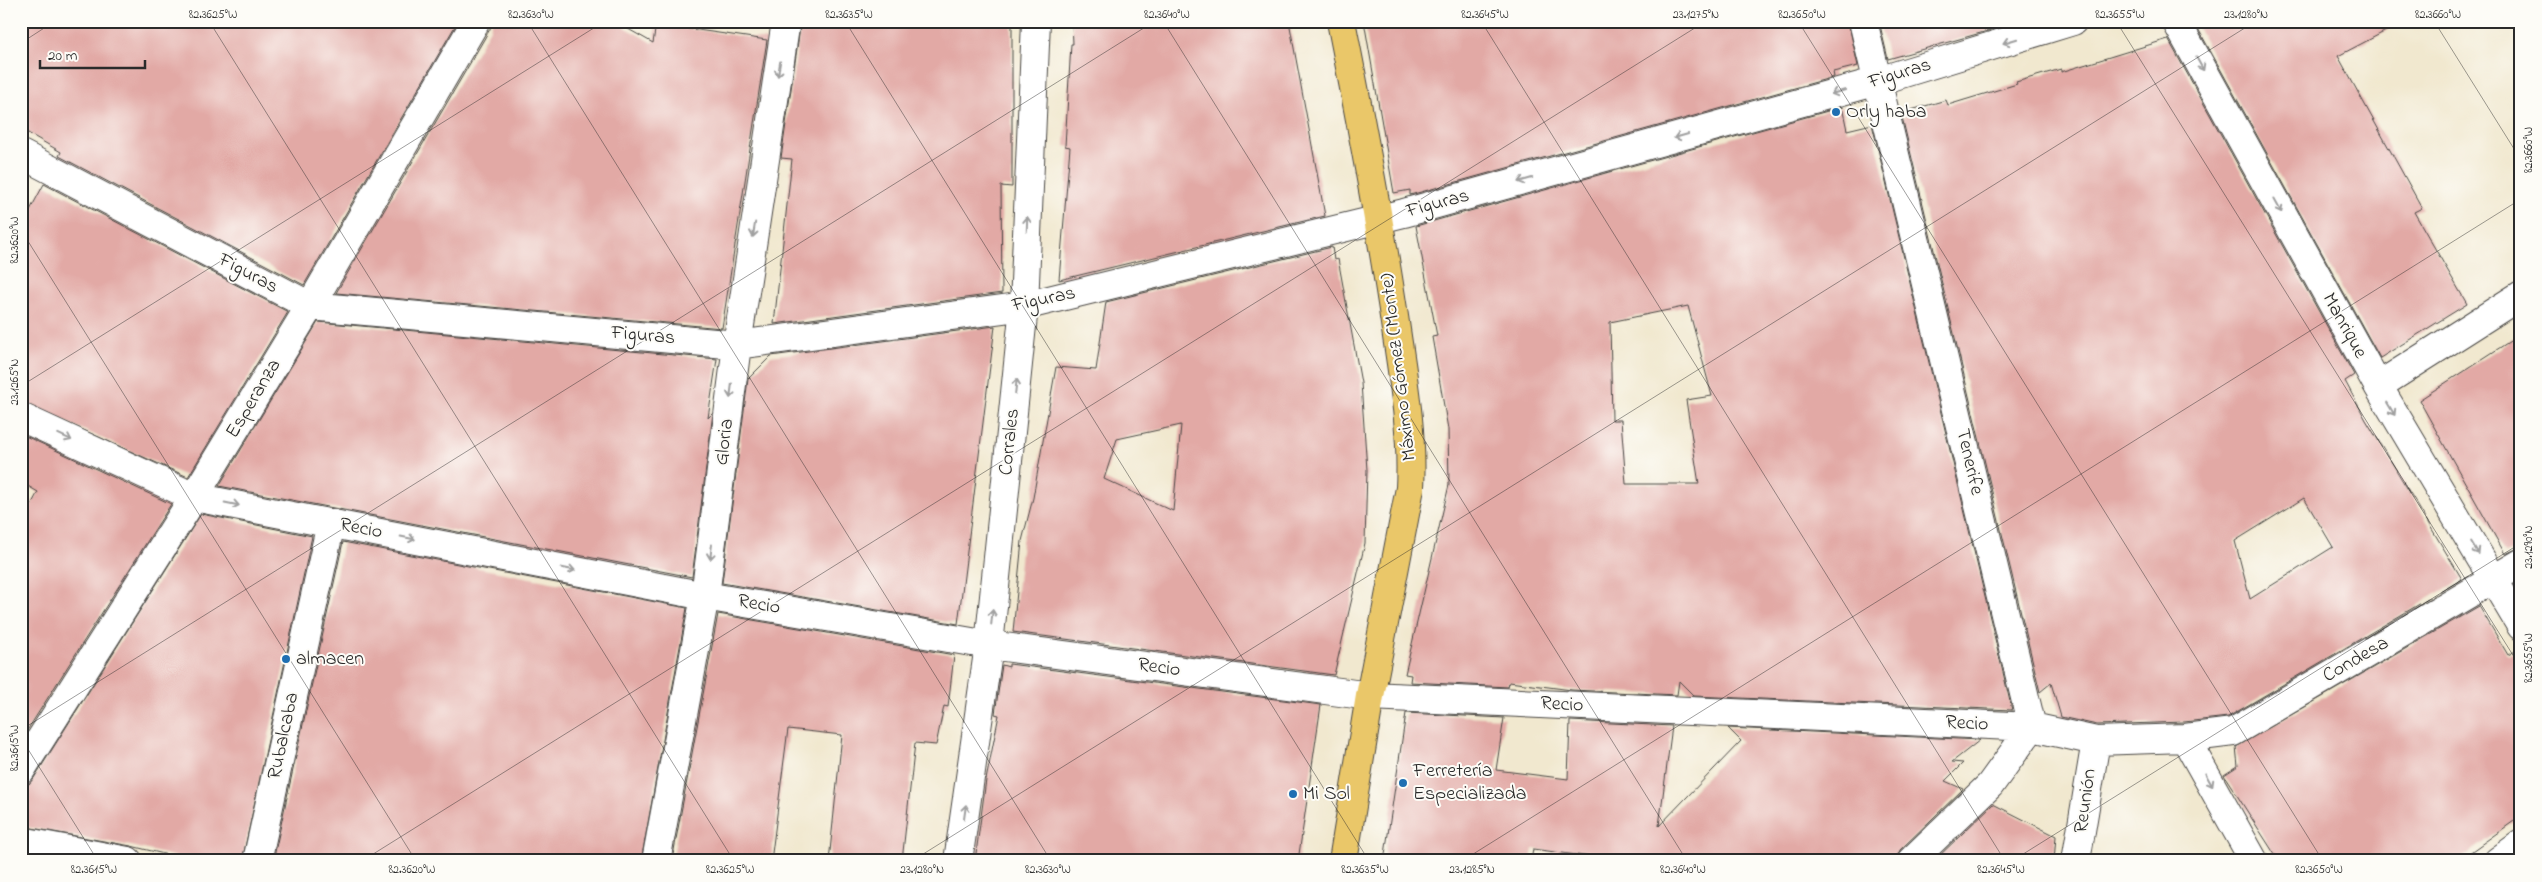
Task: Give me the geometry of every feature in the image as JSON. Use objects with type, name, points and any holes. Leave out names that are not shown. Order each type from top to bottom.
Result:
[{"type":"main road","name":"Máximo Gómez (Monte)","points":[[1341,21],[1380,218],[1404,382],[1411,464],[1409,497],[1370,696],[1343,861]]},
{"type":"street","name":"Esperanza","points":[[21,770],[194,497],[310,306],[476,21]]},
{"type":"street","name":"Gloria","points":[[656,861],[706,596],[737,345],[786,21]]},
{"type":"street","name":"Corrales","points":[[958,861],[989,645],[1024,306],[1036,21]]},
{"type":"street","name":"Tenerife","points":[[1863,21],[2032,727]]},
{"type":"street","name":"Figuras","points":[[21,154],[310,306],[737,345],[1024,306],[1404,213],[1878,81],[2073,21]]},
{"type":"street","name":"Manrique","points":[[2176,21],[2378,386],[2521,626]]},
{"type":"street","points":[[2378,386],[2521,295]]},
{"type":"street","name":"Recio","points":[[21,417],[194,497],[706,596],[989,645],[1370,696],[2032,727],[2096,741],[2185,738]]},
{"type":"street","name":"Rubalcaba","points":[[257,861],[330,523]]},
{"type":"street","name":"Condesa","points":[[2185,738],[2233,732],[2521,563]]},
{"type":"street","points":[[1911,861],[1990,785],[2032,727]]},
{"type":"street","points":[[2185,738],[2254,861]]},
{"type":"street","name":"Reunión","points":[[2076,861],[2096,741]]},
{"type":"street","points":[[21,841],[128,861]]},
{"type":"street","points":[[2498,861],[2521,844]]},
{"type":"building","points":[[21,21],[458,21],[304,285],[59,156],[61,152],[21,129]]},
{"type":"building","points":[[492,21],[614,21],[653,43],[656,24],[767,40],[722,328],[336,293],[490,29]]},
{"type":"building","points":[[801,21],[1012,21],[1012,187],[1001,186],[1002,293],[774,324],[792,159],[781,158]]},
{"type":"building","points":[[1072,21],[1289,21],[1325,216],[1059,280],[1070,147],[1065,146],[1071,44],[1073,44]]},
{"type":"building","points":[[1364,21],[1848,21],[1858,66],[1833,72],[1834,77],[1410,195],[1410,190],[1394,193]]},
{"type":"building","points":[[1879,21],[2001,21],[2002,27],[1888,59]]},
{"type":"building","points":[[2206,21],[2405,21],[2338,56],[2422,208],[2414,212],[2467,304],[2380,358],[2196,25]]},
{"type":"building","points":[[2168,39],[2354,375],[2345,381],[2366,420],[2462,579],[2228,717],[2184,722],[2097,725],[2061,717],[2051,683],[2040,692],[1902,117],[1906,116],[1904,112],[1946,100],[1948,105],[2017,84],[2016,82],[2061,69],[2061,72]],"holes":[[[2304,498],[2333,547],[2250,599],[2235,541]]]},
{"type":"building","points":[[1842,107],[1847,130],[1872,124],[2012,710],[1694,696],[1679,681],[1677,695],[1572,690],[1509,682],[1508,687],[1410,682],[1411,675],[1405,674],[1449,485],[1448,429],[1432,337],[1437,336],[1416,226]],"holes":[[[1688,306],[1712,396],[1686,400],[1699,484],[1626,484],[1621,420],[1612,420],[1610,322]]]},
{"type":"building","points":[[44,184],[288,312],[188,477],[21,402],[21,227]]},
{"type":"building","points":[[1332,247],[1334,260],[1338,259],[1361,383],[1367,470],[1365,543],[1334,675],[1013,632],[1022,541],[1033,498],[1056,367],[1096,370],[1106,302]],"holes":[[[1181,425],[1173,511],[1104,479],[1117,439]]]},
{"type":"building","points":[[318,322],[717,359],[708,418],[713,413],[692,577],[219,486]]},
{"type":"building","points":[[995,326],[958,624],[722,583],[748,379],[771,356]]},
{"type":"building","points":[[2521,334],[2521,547],[2505,554],[2419,400]]},
{"type":"building","points":[[21,434],[171,504],[21,740],[21,524],[38,492],[21,482]]},
{"type":"building","points":[[201,514],[312,536],[242,861],[193,861],[131,846],[21,826],[21,785],[29,784],[34,778]]},
{"type":"building","points":[[343,542],[687,608],[641,861],[273,861]]},
{"type":"building","points":[[2479,606],[2508,655],[2521,648],[2521,816],[2458,861],[2279,861],[2224,775],[2238,766],[2236,747]]},
{"type":"building","points":[[718,614],[954,655],[948,707],[944,706],[936,745],[915,743],[902,861],[829,861],[842,735],[788,729],[771,861],[672,861]]},
{"type":"building","points":[[1009,664],[1321,705],[1298,861],[975,861],[986,780],[999,715],[995,714],[1002,665],[1009,667]]},
{"type":"building","points":[[1406,713],[1504,718],[1496,770],[1568,779],[1570,721],[1672,726],[1659,826],[1741,741],[1728,728],[1980,740],[1952,762],[1963,763],[1945,781],[1963,789],[1900,850],[1896,861],[1598,861],[1599,858],[1533,849],[1531,861],[1384,861]]},
{"type":"building","points":[[1993,804],[2056,836],[2054,861],[1934,861]]},
{"type":"place","name":"Orly haba","points":[[1836,112]]},
{"type":"place","name":"almacen","points":[[286,659]]},
{"type":"place","name":"Ferretería Especializada","points":[[1403,783]]},
{"type":"place","name":"Mi Sol","points":[[1293,794]]}]
